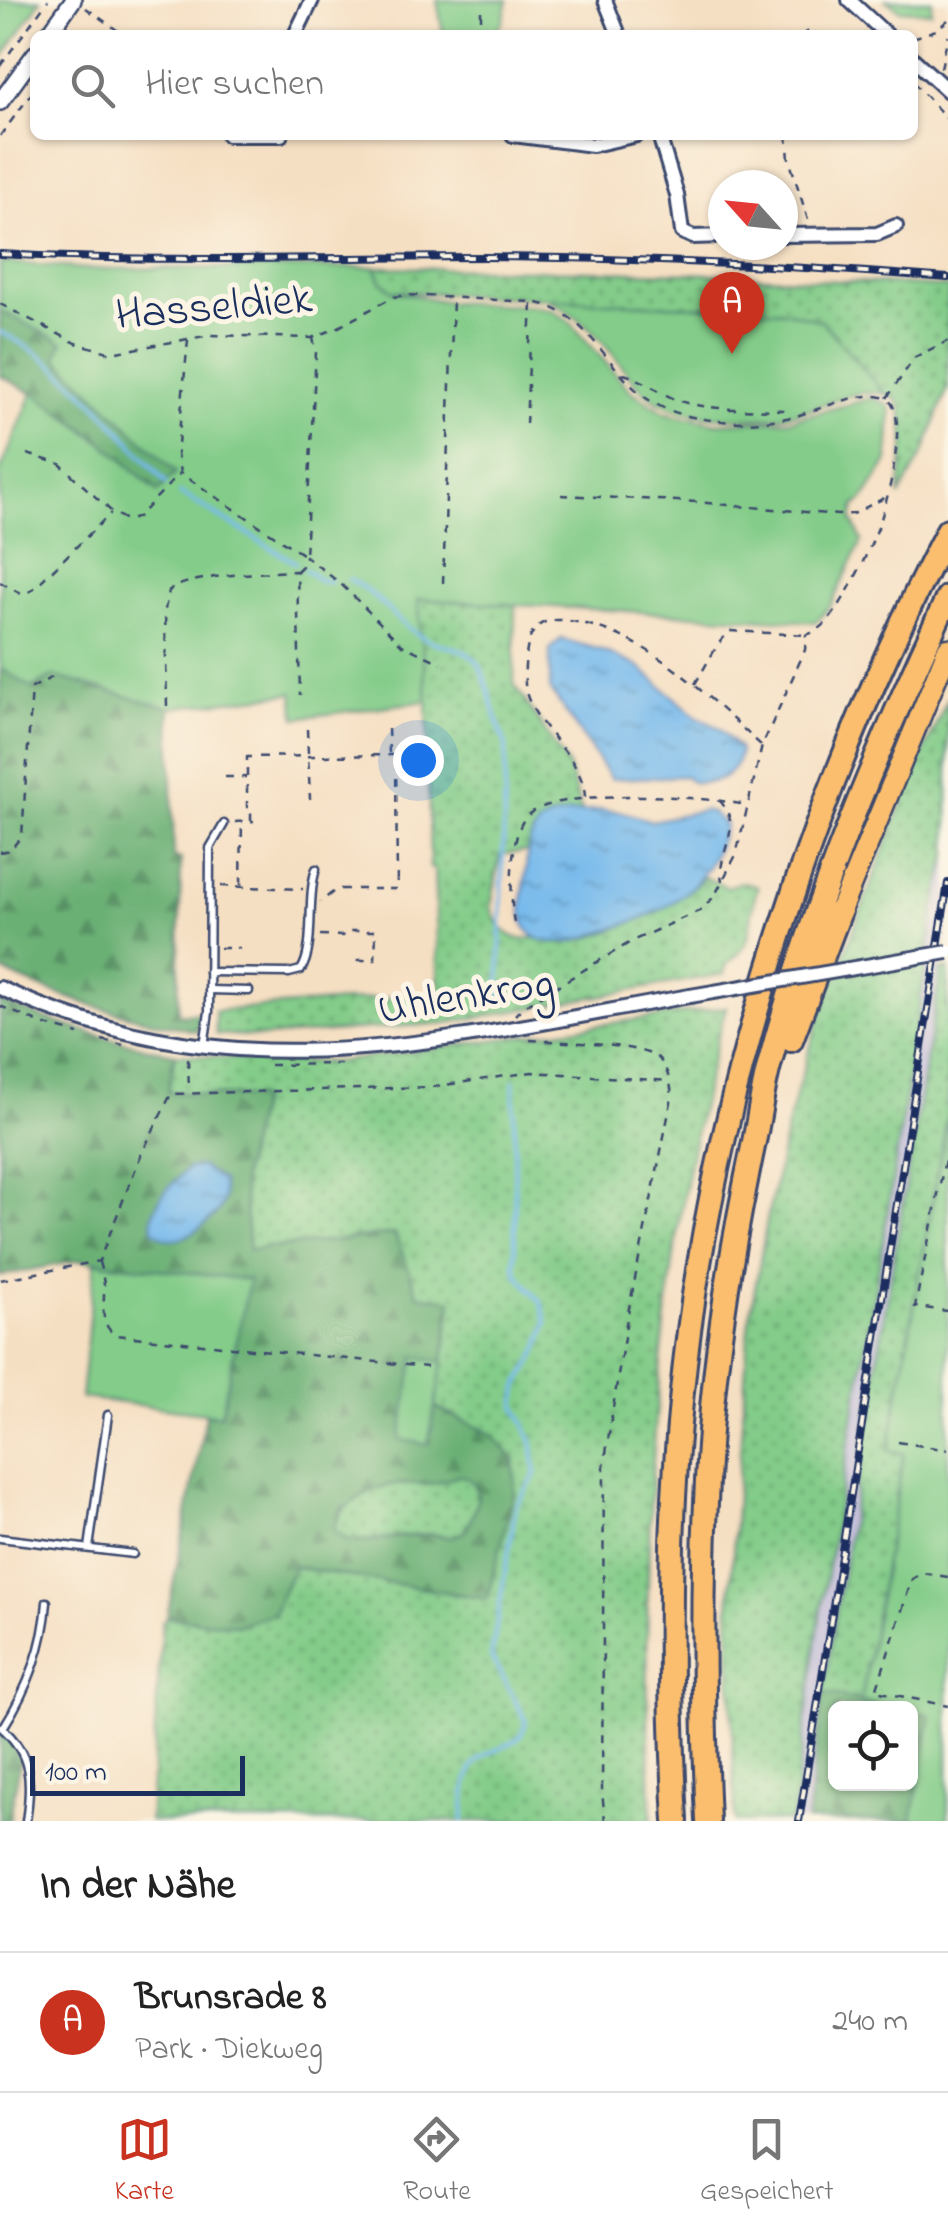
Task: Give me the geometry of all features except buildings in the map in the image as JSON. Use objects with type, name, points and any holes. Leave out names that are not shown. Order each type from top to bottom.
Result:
[{"type":"highway","points":[[676,1821],[670,1600],[675,1472],[686,1354],[717,1169],[752,1027],[816,835],[870,698],[948,530]]},
{"type":"highway","points":[[708,1821],[702,1659],[707,1478],[730,1269],[769,1065],[841,846],[948,597]]},
{"type":"highway","points":[[755,1138],[840,911],[948,650]]},
{"type":"street","points":[[297,30],[312,0]]},
{"type":"street","points":[[605,0],[617,30]]},
{"type":"street","points":[[849,0],[882,30]]},
{"type":"street","points":[[53,30],[79,4]]},
{"type":"street","points":[[918,64],[948,91]]},
{"type":"street","points":[[0,102],[30,71]]},
{"type":"street","points":[[553,140],[593,145],[614,140]]},
{"type":"street","points":[[660,140],[677,195],[682,232],[693,237],[708,236]]},
{"type":"street","points":[[798,235],[877,234],[896,226]]},
{"type":"street","name":"Uhlenkrog","points":[[0,988],[48,1009],[114,1030],[204,1048],[334,1052],[948,952]]},
{"type":"lane","points":[[204,1048],[209,990],[210,848],[224,824]]},
{"type":"lane","points":[[209,972],[294,973],[306,961],[310,889],[316,869]]},
{"type":"lane","points":[[209,990],[248,991]]},
{"type":"lane","points":[[89,1548],[108,1416]]},
{"type":"lane","points":[[0,1538],[133,1554]]},
{"type":"lane","points":[[26,1821],[30,1774],[27,1759],[2,1728],[34,1665],[46,1625],[47,1602]]},
{"type":"path","points":[[0,66],[48,0]]},
{"type":"path","points":[[79,4],[117,30]]},
{"type":"path","points":[[481,11],[481,30]]},
{"type":"path","points":[[918,36],[936,30],[948,20]]},
{"type":"path","points":[[941,66],[948,35]]},
{"type":"path","points":[[918,87],[948,120]]},
{"type":"path","points":[[0,135],[30,96]]},
{"type":"path","points":[[787,140],[788,159],[808,215],[809,235]]},
{"type":"path","name":"Hasseldiek","points":[[0,304],[76,344],[112,353],[234,334],[312,338],[393,297],[418,294],[532,302],[565,313],[654,404],[684,415],[724,420],[789,418],[868,396],[886,399]]},
{"type":"path","points":[[443,583],[453,298]]},
{"type":"path","points":[[526,424],[532,302]]},
{"type":"path","points":[[300,695],[297,571],[305,556],[316,352],[312,338]]},
{"type":"path","points":[[188,339],[177,454],[180,473],[305,556],[340,584],[402,645],[441,663]]},
{"type":"path","points":[[694,685],[730,631],[806,635],[819,629],[833,614],[878,528],[888,496],[897,420],[886,399],[916,357],[948,340]]},
{"type":"path","points":[[622,374],[642,378],[680,401],[784,410],[789,418]]},
{"type":"path","points":[[27,454],[60,464],[112,512],[128,521],[180,473]]},
{"type":"path","points":[[561,495],[838,514],[852,514],[888,496]]},
{"type":"path","points":[[0,582],[21,594],[31,592],[112,512]]},
{"type":"path","points":[[167,706],[168,591],[173,586],[242,574],[297,571]]},
{"type":"path","points":[[585,797],[577,772],[525,688],[528,641],[536,628],[549,620],[566,620],[612,632],[648,648],[762,746]]},
{"type":"path","points":[[605,1821],[604,1466],[627,1318],[669,1119],[670,1082],[655,1055],[617,1046],[521,1040],[512,1022],[524,1006],[601,958],[698,911],[723,882],[736,855],[762,746],[805,650],[806,635]]},
{"type":"path","points":[[0,852],[10,850],[22,836],[32,688],[54,676]]},
{"type":"path","points":[[389,755],[388,728],[393,727]]},
{"type":"path","points":[[308,729],[310,799]]},
{"type":"path","points":[[301,750],[309,753]]},
{"type":"path","points":[[224,824],[252,821],[252,807],[246,808],[247,757],[309,753],[396,755],[397,889],[337,890],[324,901],[309,901]]},
{"type":"path","points":[[225,777],[247,777]]},
{"type":"path","points":[[514,923],[512,895],[520,827],[537,809],[585,797],[719,800],[748,805]]},
{"type":"path","points":[[719,800],[730,814],[732,830],[720,867],[723,882]]},
{"type":"path","points":[[241,887],[242,820]]},
{"type":"path","points":[[210,886],[310,889]]},
{"type":"path","points":[[308,935],[344,936],[351,931],[376,931],[375,960],[354,960]]},
{"type":"path","points":[[209,948],[240,948]]},
{"type":"path","points":[[188,1056],[189,1093]]},
{"type":"path","points":[[427,1366],[115,1335],[107,1329],[102,1316],[104,1286],[99,1260],[170,1094],[432,1087],[532,1072],[670,1082]]},
{"type":"path","points":[[948,1145],[915,1307],[948,1311]]},
{"type":"path","points":[[0,1280],[99,1260]]},
{"type":"path","points":[[898,1442],[948,1450]]},
{"type":"path","points":[[948,1577],[923,1573],[912,1578],[876,1692],[948,1706]]},
{"type":"shaded area","points":[[948,854],[948,925],[823,1693],[807,1821],[792,1821],[821,1609],[935,907]]},
{"type":"green space","points":[[0,0],[41,0],[0,61]]},
{"type":"green space","points":[[437,0],[508,0],[497,30],[442,30]]},
{"type":"green space","points":[[886,0],[932,0],[931,12],[900,10]]},
{"type":"green space","points":[[0,262],[88,269],[375,267],[381,281],[392,291],[449,302],[552,310],[569,321],[631,391],[666,413],[717,423],[790,420],[871,398],[886,403],[891,410],[888,461],[855,506],[852,519],[862,541],[831,605],[816,622],[418,599],[427,701],[296,718],[293,693],[170,708],[54,676],[32,688],[0,668],[0,472],[33,392],[107,446],[158,492],[176,472],[56,358],[63,343],[0,310]]},
{"type":"green space","points":[[375,267],[689,273],[948,287],[948,387],[925,450],[899,497],[905,440],[901,409],[897,400],[885,394],[822,321],[785,311],[392,291],[381,281]]},
{"type":"green space","points":[[547,299],[785,311],[822,321],[885,394],[861,393],[774,417],[722,417],[672,408],[635,382],[590,328]]},
{"type":"green space","points":[[0,310],[63,343],[56,358],[176,472],[159,492],[63,413],[0,376]]},
{"type":"green space","points":[[417,599],[515,605],[514,684],[568,766],[582,813],[548,823],[528,851],[500,855],[491,906],[501,927],[520,939],[573,942],[658,910],[704,877],[727,887],[741,882],[758,887],[748,938],[727,963],[724,974],[447,1023],[265,1037],[216,1034],[215,1011],[439,994],[434,869],[430,868],[427,700]]},
{"type":"green space","points":[[0,668],[32,687],[54,676],[170,708],[174,858],[181,859],[178,1014],[203,1013],[197,1031],[97,1007],[0,970]]},
{"type":"green space","points":[[948,698],[948,854],[935,907],[821,1609],[792,1821],[735,1821],[729,1610],[749,1322],[768,1215],[789,1118],[817,1024],[914,773]]},
{"type":"green space","points":[[948,968],[948,1113],[889,1449],[904,1453],[861,1701],[857,1701],[823,1693],[941,970]]},
{"type":"green space","points":[[0,1001],[86,1032],[175,1054],[168,1092],[260,1098],[242,1177],[249,1250],[395,1234],[418,1295],[452,1300],[443,1362],[415,1358],[428,1444],[435,1407],[491,1434],[514,1459],[515,1490],[487,1599],[294,1567],[273,1614],[238,1625],[167,1617],[206,1414],[221,1415],[249,1280],[80,1260],[0,1276]],"holes":[[[457,1475],[474,1484],[477,1499],[464,1532],[450,1537],[429,1534],[362,1541],[346,1539],[334,1530],[345,1509],[372,1490],[445,1481]]]},
{"type":"green space","points":[[726,1007],[701,1106],[682,1207],[656,1411],[647,1616],[652,1821],[149,1821],[162,1622],[167,1617],[238,1625],[293,1567],[486,1598],[491,1434],[435,1407],[452,1301],[418,1296],[394,1234],[249,1250],[242,1177],[260,1099],[167,1092],[175,1054],[337,1062]]},
{"type":"green space","points":[[948,1113],[948,1821],[912,1821],[931,1715],[918,1712],[918,1701],[861,1701],[904,1454],[889,1450]]},
{"type":"green space","points":[[95,1262],[249,1280],[221,1415],[81,1398]]},
{"type":"green space","points":[[415,1357],[443,1362],[428,1445],[400,1439]]},
{"type":"green space","points":[[457,1475],[468,1478],[477,1490],[476,1507],[465,1532],[450,1537],[429,1534],[362,1541],[346,1539],[334,1530],[345,1509],[372,1490],[445,1481]]},
{"type":"green space","points":[[823,1693],[862,1701],[828,1701],[828,1791],[917,1791],[912,1821],[807,1821]]},
{"type":"green space","points":[[918,1712],[931,1715],[918,1788]]},
{"type":"green space","points":[[0,1732],[21,1759],[9,1821],[0,1821]]},
{"type":"water","points":[[561,639],[638,666],[698,718],[718,727],[740,750],[730,773],[709,782],[692,782],[685,776],[611,779],[550,689],[550,649]]},
{"type":"water","points":[[599,810],[652,821],[704,810],[725,825],[716,853],[703,875],[668,906],[572,942],[535,937],[528,931],[522,913],[527,855],[534,832],[550,818]]},
{"type":"water","points":[[200,1166],[222,1181],[222,1205],[212,1218],[189,1234],[175,1239],[163,1237],[153,1230],[157,1203],[188,1168]]},
{"type":"waterway","points":[[0,332],[69,379],[166,483]]},
{"type":"waterway","points":[[180,493],[296,563]]},
{"type":"waterway","points":[[305,570],[321,581],[330,581]]},
{"type":"waterway","points":[[349,579],[422,637],[473,657],[485,678],[506,745],[499,997]]},
{"type":"waterway","points":[[463,1821],[467,1784],[474,1765],[518,1738],[526,1720],[491,1657],[516,1506],[536,1474],[532,1440],[516,1407],[518,1386],[538,1350],[547,1323],[541,1302],[515,1267],[514,1081]]},
{"type":"railway","points":[[0,254],[182,259],[602,259],[948,278]]},
{"type":"railway","points":[[799,1821],[948,883]]},
{"type":"place","name":"Brunsrade 8","points":[[732,354]]}]
